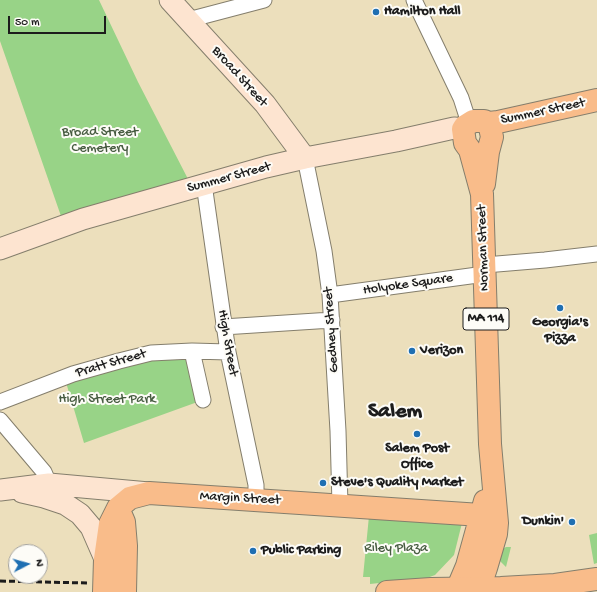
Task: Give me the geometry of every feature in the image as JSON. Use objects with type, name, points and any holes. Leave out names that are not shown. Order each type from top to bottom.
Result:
[{"type":"main road","name":"Summer Street","points":[[477,136],[538,113],[597,100]]},
{"type":"main road","name":"Norman Street","points":[[468,590],[496,534],[497,522],[490,444],[482,194],[477,136]]},
{"type":"main road","name":"Norman Street","points":[[468,590],[467,566],[485,498],[490,444]]},
{"type":"main road","name":"Margin Street","points":[[149,493],[481,515]]},
{"type":"main road","points":[[104,592],[105,559],[110,524],[118,508],[130,498],[149,493]]},
{"type":"main road","points":[[118,508],[124,522],[126,546],[125,592]]},
{"type":"main road","points":[[387,592],[428,589],[468,590],[555,585],[597,579]]},
{"type":"street","name":"Broad Street","points":[[170,0],[265,104],[305,158]]},
{"type":"street","points":[[188,20],[264,0]]},
{"type":"street","points":[[414,0],[462,98],[477,136]]},
{"type":"street","name":"Summer Street","points":[[0,249],[82,219],[204,184],[305,158],[421,136],[454,128],[477,136]]},
{"type":"street","name":"Gedney Street","points":[[305,158],[324,251],[330,295],[338,431],[340,505]]},
{"type":"street","name":"High Street","points":[[204,184],[223,327],[256,485],[256,500]]},
{"type":"street","name":"Holyoke Square","points":[[330,295],[485,269],[597,254]]},
{"type":"street","points":[[223,327],[332,320]]},
{"type":"street","points":[[192,351],[203,400]]},
{"type":"street","name":"Pratt Street","points":[[0,402],[73,374],[151,353],[192,351],[228,352]]},
{"type":"street","points":[[0,420],[44,472],[49,484]]},
{"type":"street","name":"Margin Street","points":[[4,490],[49,484],[149,493]]},
{"type":"street","points":[[96,489],[118,508]]},
{"type":"street","points":[[4,490],[44,497],[65,504],[80,514],[91,527],[105,559]]},
{"type":"green space","name":"Broad Street Cemetery","points":[[0,0],[99,0],[138,82],[188,179],[62,219],[0,41]]},
{"type":"green space","name":"High Street Park","points":[[192,351],[203,400],[84,443],[65,379]]},
{"type":"green space","name":"Riley Plaza","points":[[369,516],[462,523],[454,555],[435,575],[427,578],[370,584],[370,577],[363,577]]},
{"type":"green space","points":[[597,533],[597,563],[594,564],[589,535]]},
{"type":"green space","points":[[506,547],[511,547],[506,567],[500,561],[500,557],[501,550]]},
{"type":"railway","points":[[0,581],[87,583]]},
{"type":"place","name":"Hamilton Hall","points":[[376,12]]},
{"type":"place","name":"Georgia's Pizza","points":[[560,308]]},
{"type":"place","name":"Verizon","points":[[412,351]]},
{"type":"place","name":"Salem Post Office","points":[[417,434]]},
{"type":"place","name":"Steve's Quality Market","points":[[323,483]]},
{"type":"place","name":"Dunkin'","points":[[572,522]]},
{"type":"place","name":"Public Parking","points":[[253,551]]},
{"type":"district","name":"Salem","points":[[395,413]]}]
